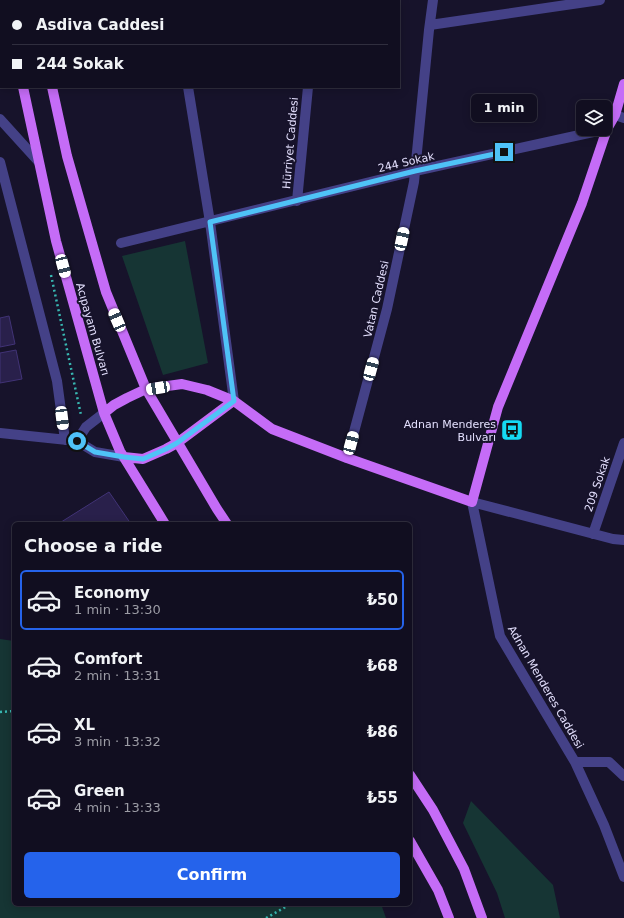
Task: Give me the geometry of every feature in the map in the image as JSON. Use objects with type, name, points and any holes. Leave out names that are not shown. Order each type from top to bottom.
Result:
[{"type":"main road","points":[[612,125],[620,117],[624,84]]},
{"type":"main road","name":"Acıpayam Bulvarı","points":[[23,88],[56,241],[104,413],[120,451],[164,522]]},
{"type":"main road","name":"Acıpayam Bulvarı","points":[[52,88],[67,156],[106,292],[146,389],[226,522]]},
{"type":"main road","points":[[104,413],[114,405],[146,389],[182,384],[207,390],[233,402],[272,429],[347,458],[472,502],[498,407],[582,203],[606,136]]},
{"type":"main road","points":[[124,457],[143,459],[166,449],[177,443],[233,402]]},
{"type":"main road","points":[[412,777],[433,810],[464,868],[482,918]]},
{"type":"main road","points":[[412,844],[438,890],[449,918]]},
{"type":"street","name":"Vatan Caddesi","points":[[347,458],[386,309],[414,182],[433,0]]},
{"type":"street","points":[[430,25],[600,0]]},
{"type":"street","points":[[188,88],[210,222],[233,402]]},
{"type":"street","name":"Hürriyet Caddesi","points":[[297,201],[308,88]]},
{"type":"street","points":[[0,119],[38,161]]},
{"type":"street","name":"244 Sokak","points":[[121,243],[415,171],[576,136]]},
{"type":"street","points":[[0,162],[57,381],[65,440]]},
{"type":"street","points":[[77,441],[86,427],[104,413]]},
{"type":"street","points":[[0,433],[77,441],[95,452],[124,457]]},
{"type":"street","name":"209 Sokak","points":[[593,534],[624,443]]},
{"type":"street","points":[[472,502],[612,539],[624,540]]},
{"type":"street","name":"Adnan Menderes Caddesi","points":[[472,502],[500,636],[575,762],[604,825],[624,877]]},
{"type":"street","points":[[575,762],[608,762],[624,776]]},
{"type":"path","points":[[0,712],[12,711]]},
{"type":"path","points":[[266,918],[287,906]]},
{"type":"green space","points":[[185,241],[208,363],[163,375],[122,256]]},
{"type":"green space","points":[[0,639],[12,641],[12,906],[382,906],[386,918],[0,918]]},
{"type":"green space","points":[[471,801],[553,885],[560,918],[505,918],[497,893],[463,823]]},
{"type":"building","points":[[9,316],[15,344],[0,347],[0,318]]},
{"type":"building","points":[[16,350],[22,379],[0,383],[0,353]]},
{"type":"building","points":[[109,492],[130,522],[61,522]]},
{"type":"place","name":"Adnan Menderes Bulvarı","points":[[512,430]]},
{"type":"route","points":[[77,441],[95,452],[143,459],[177,443],[234,401],[210,222],[415,171],[504,152]]}]
